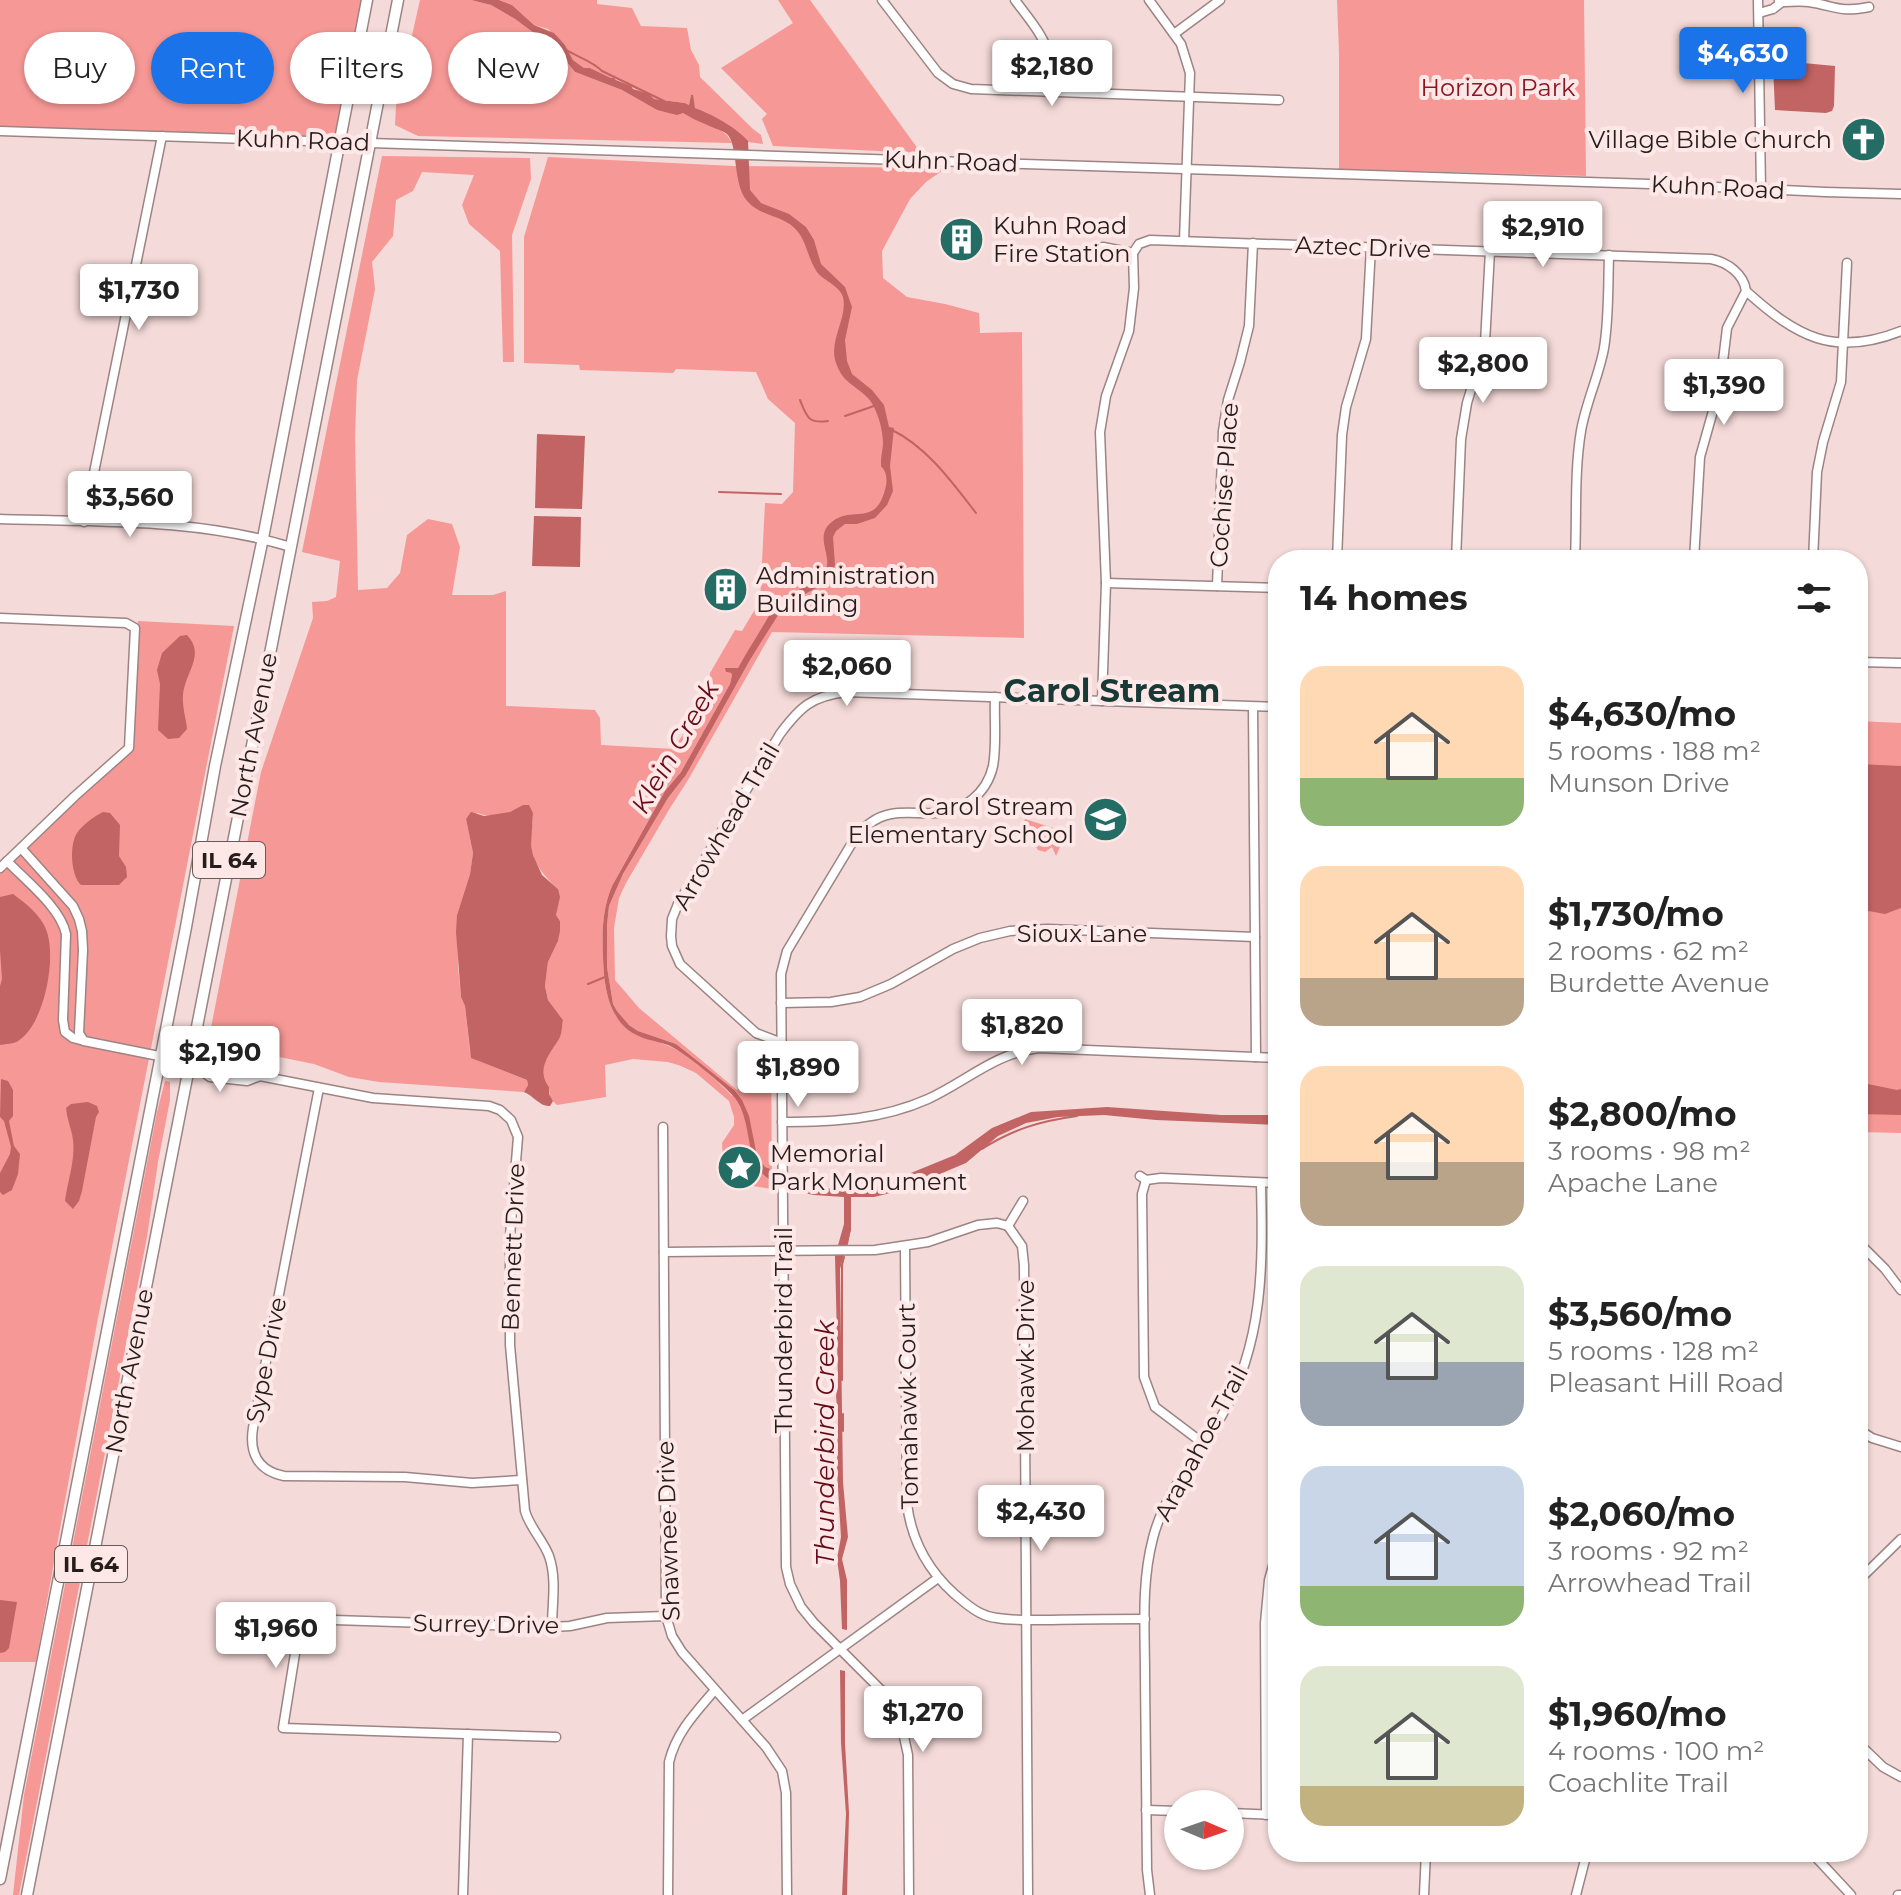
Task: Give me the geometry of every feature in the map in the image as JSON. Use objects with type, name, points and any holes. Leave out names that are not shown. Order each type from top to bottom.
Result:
[{"type":"main road","name":"North Avenue","points":[[0,1879],[367,0]]},
{"type":"main road","name":"North Avenue","points":[[27,1895],[398,0]]},
{"type":"street","points":[[882,0],[929,64],[953,84],[971,89],[1279,100]]},
{"type":"street","points":[[1015,0],[1046,48],[1051,69],[1051,92]]},
{"type":"street","points":[[1149,0],[1181,44],[1190,73],[1184,241]]},
{"type":"street","points":[[1174,34],[1220,0]]},
{"type":"street","points":[[1758,0],[1761,190]]},
{"type":"street","points":[[1759,13],[1773,9],[1781,1],[1808,2],[1853,11],[1869,7]]},
{"type":"street","name":"Kuhn Road","points":[[0,131],[1901,194]]},
{"type":"street","points":[[84,522],[162,136]]},
{"type":"street","name":"Aztec Drive","points":[[1133,253],[1136,246],[1147,240],[1718,260],[1734,270],[1746,291],[1774,316],[1816,338],[1844,342],[1873,340],[1901,331]]},
{"type":"street","name":"Cochise Place","points":[[1217,586],[1223,431],[1228,400],[1249,326],[1253,243]]},
{"type":"street","points":[[1102,701],[1106,583],[1100,432],[1106,396],[1131,322],[1134,288],[1133,253],[1103,247]]},
{"type":"street","points":[[1337,550],[1342,435],[1346,407],[1366,339],[1371,247]]},
{"type":"street","points":[[1456,550],[1461,439],[1466,408],[1485,343],[1490,251]]},
{"type":"street","points":[[1575,550],[1581,434],[1604,347],[1609,255]]},
{"type":"street","points":[[1813,550],[1817,472],[1841,382],[1847,263]]},
{"type":"street","points":[[1695,550],[1700,457],[1720,386],[1727,328],[1746,291]]},
{"type":"street","points":[[0,519],[166,524],[263,538],[291,547]]},
{"type":"street","points":[[1106,583],[1268,588]]},
{"type":"street","points":[[0,618],[126,623],[135,628],[129,748],[4,865],[63,923],[66,934],[65,1032],[84,1041],[189,1062]]},
{"type":"street","points":[[1868,662],[1901,663]]},
{"type":"street","name":"Arrowhead Trail","points":[[782,1043],[756,1033],[684,969],[675,953],[671,936],[672,919],[678,904],[796,712],[813,701],[846,692],[1268,707]]},
{"type":"street","name":"Thunderbird Trail","points":[[909,1895],[908,1755],[897,1713],[884,1693],[801,1607],[786,1567],[781,974],[787,951],[864,827],[894,813],[939,814],[973,801],[986,784],[992,769],[995,697]]},
{"type":"street","points":[[1253,707],[1256,1057]]},
{"type":"street","points":[[21,848],[73,906],[79,919],[82,931],[79,1033],[84,1041]]},
{"type":"street","name":"Sioux Lane","points":[[781,1003],[831,1002],[860,997],[891,984],[953,949],[1010,931],[1047,929],[1255,937]]},
{"type":"street","points":[[64,987],[81,987]]},
{"type":"street","points":[[782,1122],[852,1120],[889,1113],[929,1098],[999,1059],[1022,1050],[1039,1048],[1268,1058]]},
{"type":"street","name":"Bennett Drive","points":[[189,1062],[209,1059],[223,1061],[252,1067],[260,1076]]},
{"type":"street","name":"Bennett Drive","points":[[189,1062],[210,1077],[247,1081],[260,1076],[373,1098],[489,1106],[506,1114],[514,1124],[518,1143],[510,1236],[511,1367],[523,1502],[528,1520],[551,1563],[552,1627]]},
{"type":"street","name":"Sype Drive","points":[[319,1088],[253,1428],[255,1458],[270,1472],[284,1476],[405,1477],[472,1483],[522,1480]]},
{"type":"street","name":"Shawnee Drive","points":[[663,1127],[666,1616],[675,1642],[773,1756],[782,1771],[785,1782],[787,1895]]},
{"type":"street","points":[[1204,1444],[1155,1407],[1144,1377],[1143,1178],[1268,1183]]},
{"type":"street","name":"Arapahoe Trail","points":[[1150,1895],[1146,1810],[1145,1619],[1148,1559],[1156,1525],[1175,1484],[1221,1417],[1236,1389],[1246,1360],[1255,1329],[1262,1271],[1261,1183]]},
{"type":"street","points":[[664,1252],[905,1247],[978,1225],[997,1223],[1008,1226],[1023,1201]]},
{"type":"street","name":"Mohawk Drive","points":[[1008,1226],[1022,1246],[1024,1265],[1028,1895]]},
{"type":"street","name":"Tomahawk Court","points":[[905,1247],[907,1504],[917,1543],[938,1578],[966,1604],[997,1619],[1145,1619]]},
{"type":"street","points":[[1868,1252],[1901,1290]]},
{"type":"street","points":[[1868,1435],[1901,1447]]},
{"type":"street","points":[[1868,1571],[1901,1540]]},
{"type":"street","points":[[742,1720],[938,1578]]},
{"type":"street","points":[[1244,1814],[1266,1815],[1265,1623],[1268,1591]]},
{"type":"street","name":"Surrey Drive","points":[[468,1734],[283,1728],[298,1635],[304,1619],[552,1627],[607,1618],[666,1616]]},
{"type":"street","points":[[668,1895],[669,1762],[678,1736],[714,1691]]},
{"type":"street","points":[[463,1895],[468,1734],[556,1737]]},
{"type":"street","points":[[1868,1753],[1883,1767],[1901,1777]]},
{"type":"street","points":[[1146,1810],[1164,1811]]},
{"type":"street","points":[[1424,1895],[1426,1862]]},
{"type":"street","points":[[1576,1895],[1584,1862]]},
{"type":"street","points":[[1820,1862],[1851,1895]]},
{"type":"green space","points":[[0,0],[364,0],[358,32],[290,32],[290,104],[344,104],[337,139],[0,130]]},
{"type":"green space","points":[[420,0],[471,0],[491,5],[533,32],[448,32],[448,104],[568,104],[568,64],[575,72],[622,90],[657,110],[683,113],[720,130],[732,143],[418,136],[395,125],[396,104],[432,104],[432,32],[413,32]]},
{"type":"green space","points":[[499,0],[597,0],[597,4],[632,8],[641,26],[687,28],[700,77],[761,135],[763,144],[748,142],[736,130],[695,108],[692,95],[689,105],[654,99],[614,78],[584,68],[573,60],[568,51],[568,32],[551,32],[534,25],[512,5]]},
{"type":"green space","points":[[778,0],[810,0],[921,153],[773,146],[762,119],[767,114],[721,68],[793,23]]},
{"type":"green space","name":"Horizon Park","points":[[1337,0],[1584,0],[1586,176],[1339,169]]},
{"type":"green space","points":[[382,156],[530,158],[531,179],[512,235],[514,362],[503,362],[500,251],[469,224],[462,205],[474,175],[422,172],[413,191],[396,200],[393,236],[372,262],[375,289],[357,380],[358,590],[387,588],[400,573],[407,535],[428,519],[452,524],[460,547],[452,595],[493,595],[506,591],[506,706],[595,710],[600,718],[601,745],[674,749],[709,691],[710,673],[735,630],[742,631],[760,601],[765,503],[782,504],[793,492],[795,423],[768,399],[756,372],[580,370],[579,365],[524,363],[524,237],[548,157],[734,166],[946,168],[926,182],[910,199],[882,251],[883,278],[907,297],[979,313],[980,333],[1022,332],[1024,638],[772,632],[619,898],[614,928],[615,980],[639,1008],[737,1090],[771,1050],[772,1189],[728,1182],[724,1178],[722,1143],[734,1125],[729,1101],[696,1073],[681,1066],[633,1059],[605,1065],[606,1097],[557,1105],[551,1099],[544,1068],[560,1035],[563,1020],[548,1000],[545,986],[548,962],[558,941],[558,889],[534,859],[531,842],[533,813],[523,805],[501,815],[478,813],[466,819],[473,853],[457,915],[458,967],[470,1052],[479,1061],[527,1080],[524,1092],[379,1082],[349,1077],[314,1064],[208,1043],[261,772],[313,618],[312,602],[336,597],[340,561],[302,552]],"holes":[[[765,624],[769,629],[686,775],[668,798],[623,874],[609,906],[607,925],[607,967],[617,1011],[638,1031],[676,1044],[735,1093],[732,1096],[682,1053],[635,1034],[619,1020],[609,1001],[605,979],[603,922],[612,886],[730,684],[732,675],[726,672],[738,668]]]},
{"type":"green space","points":[[138,621],[234,626],[97,1323],[36,1662],[0,1662],[0,873],[132,748]]},
{"type":"green space","points":[[1868,721],[1901,723],[1901,1133],[1868,1132]]},
{"type":"green space","points":[[1025,819],[1062,831],[1058,839],[1062,842],[1056,856],[1052,847],[1045,852],[1038,850],[1023,825]]},
{"type":"green space","points":[[165,1081],[170,1082],[170,1100],[147,1237],[19,1895],[13,1895],[24,1795]]},
{"type":"shaded area","points":[[471,0],[499,0],[512,5],[534,25],[552,32],[533,32],[491,5]]},
{"type":"shaded area","points":[[568,51],[573,60],[584,68],[614,78],[654,99],[689,105],[693,95],[695,108],[744,136],[748,141],[750,190],[761,203],[789,214],[806,227],[814,240],[821,264],[845,287],[852,307],[845,340],[847,361],[852,374],[872,390],[884,405],[889,427],[894,428],[890,466],[893,491],[887,505],[875,518],[845,524],[836,531],[833,537],[835,565],[832,574],[820,586],[792,601],[780,612],[686,775],[668,798],[623,874],[609,906],[607,925],[607,967],[617,1011],[638,1031],[676,1044],[734,1090],[749,1116],[757,1156],[765,1167],[815,1187],[844,1190],[874,1188],[955,1155],[992,1128],[1031,1112],[1107,1107],[1268,1115],[1268,1125],[1104,1115],[1058,1117],[1026,1123],[998,1136],[966,1163],[902,1190],[874,1197],[851,1197],[851,1230],[840,1269],[843,1482],[848,1537],[842,1559],[847,1580],[847,1630],[842,1629],[837,1559],[841,1537],[837,1471],[835,1256],[844,1224],[844,1197],[795,1191],[793,1187],[768,1178],[754,1160],[741,1108],[730,1092],[675,1048],[637,1036],[621,1023],[611,1006],[606,987],[603,931],[612,886],[730,684],[732,675],[725,668],[738,668],[778,603],[816,581],[825,571],[824,533],[827,527],[840,517],[868,513],[879,505],[886,481],[881,466],[881,425],[871,402],[846,379],[836,363],[834,346],[844,305],[841,293],[817,272],[803,241],[791,225],[748,202],[740,186],[733,147],[727,134],[683,113],[677,115],[657,110],[622,90],[575,72],[568,64]]},
{"type":"shaded area","points":[[1782,61],[1835,66],[1832,111],[1775,110],[1773,65]]},
{"type":"shaded area","points":[[537,434],[585,436],[582,509],[535,508]]},
{"type":"shaded area","points":[[534,516],[581,517],[580,567],[532,566]]},
{"type":"shaded area","points":[[187,635],[195,657],[183,695],[187,729],[179,738],[168,739],[158,730],[160,684],[157,670],[162,653],[180,636]]},
{"type":"shaded area","points":[[1868,764],[1901,766],[1901,908],[1885,914],[1868,911]]},
{"type":"shaded area","points":[[529,805],[533,813],[533,855],[542,875],[558,889],[560,897],[556,915],[560,921],[560,931],[548,962],[545,986],[548,1000],[563,1020],[560,1037],[544,1068],[553,1101],[550,1106],[543,1105],[524,1092],[527,1080],[471,1058],[465,1006],[461,997],[457,915],[473,853],[466,819],[471,812],[484,816],[510,812]]},
{"type":"shaded area","points":[[103,812],[110,813],[120,825],[119,856],[126,867],[127,877],[119,885],[81,885],[73,868],[74,838],[82,827]]},
{"type":"shaded area","points":[[13,894],[44,925],[50,952],[49,969],[47,987],[36,1020],[16,1042],[0,1045],[0,897]]},
{"type":"shaded area","points":[[1,1079],[8,1081],[13,1090],[13,1116],[9,1121],[14,1146],[20,1154],[12,1190],[3,1195],[0,1192],[0,1173],[11,1147],[0,1117]]},
{"type":"shaded area","points":[[1868,1084],[1901,1089],[1901,1115],[1868,1114]]},
{"type":"shaded area","points":[[88,1102],[97,1106],[99,1112],[82,1191],[73,1209],[65,1201],[73,1151],[66,1108],[71,1104]]},
{"type":"shaded area","points":[[0,1600],[17,1602],[9,1648],[0,1653]]},
{"type":"shaded area","points":[[840,1670],[845,1671],[849,1813],[847,1895],[842,1895],[846,1814]]},
{"type":"waterway","name":"Klein Creek","points":[[568,51],[664,101]]},
{"type":"waterway","points":[[800,400],[809,418],[828,421]]},
{"type":"waterway","points":[[845,416],[874,406]]},
{"type":"waterway","points":[[892,430],[928,456],[976,513]]},
{"type":"waterway","points":[[719,492],[781,494]]},
{"type":"waterway","points":[[588,984],[605,977]]},
{"type":"waterway","name":"Klein Creek","points":[[982,1149],[1028,1127],[1077,1116]]},
{"type":"waterway","name":"Thunderbird Creek","points":[[847,1244],[850,1228]]},
{"type":"waterway","name":"Thunderbird Creek","points":[[842,1380],[844,1257]]},
{"type":"waterway","name":"Thunderbird Creek","points":[[843,1414],[843,1431]]},
{"type":"place","name":"Village Bible Church","points":[[1863,139]]},
{"type":"place","name":"Kuhn Road Fire Station","points":[[962,239]]},
{"type":"place","name":"Administration Building","points":[[725,589]]},
{"type":"place","name":"Carol Stream Elementary School","points":[[1105,820]]},
{"type":"place","name":"Memorial Park Monument","points":[[739,1167]]},
{"type":"district","name":"Carol Stream","points":[[1112,690]]}]
